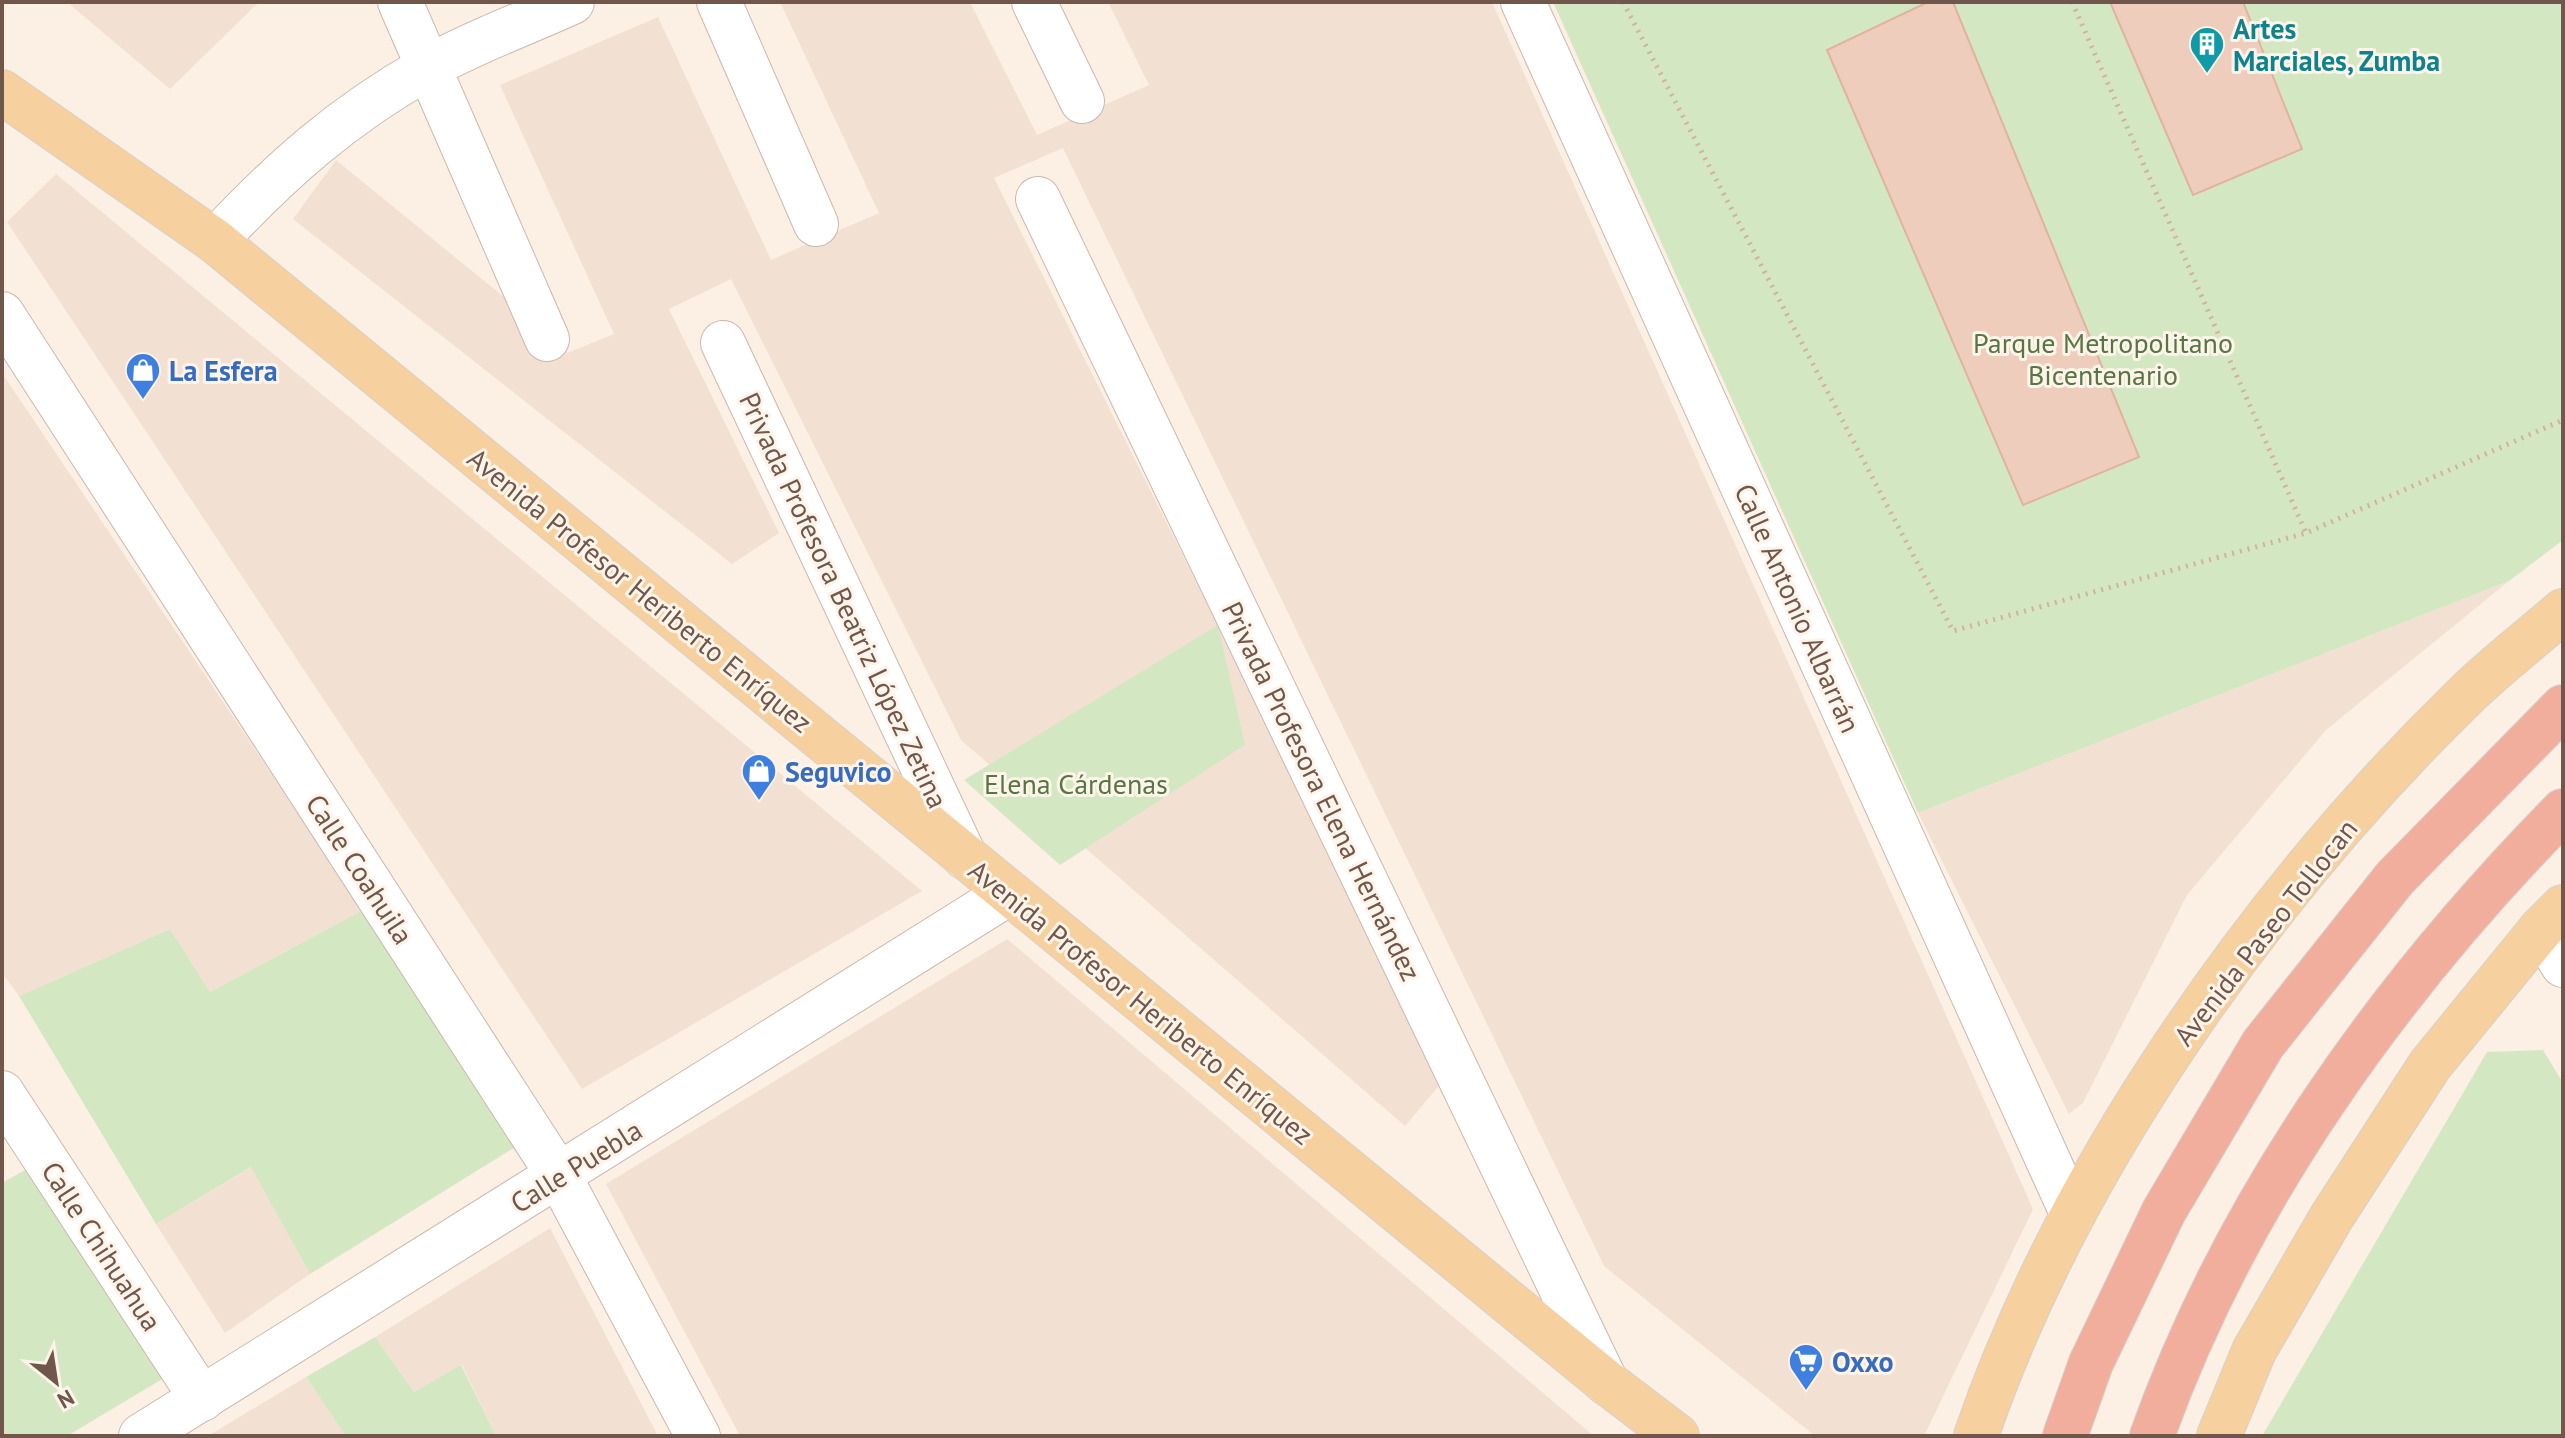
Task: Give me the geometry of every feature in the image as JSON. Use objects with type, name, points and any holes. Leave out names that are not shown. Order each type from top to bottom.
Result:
[{"type":"highway","points":[[2065,1436],[2091,1363],[2164,1211],[2263,1044],[2395,878],[2563,707]]},
{"type":"highway","points":[[2152,1436],[2238,1241],[2348,1066],[2488,887],[2563,811]]},
{"type":"main road","name":"Avenida Profesor Heriberto Enríquez","points":[[2,92],[215,241],[1606,1382],[1677,1436]]},
{"type":"main road","name":"Avenida Paseo Tollocan","points":[[1976,1436],[1992,1387],[2072,1213],[2200,1008],[2314,859],[2467,694],[2563,611]]},
{"type":"main road","points":[[2219,1436],[2254,1351],[2331,1218],[2430,1065],[2556,934]]},
{"type":"street","points":[[400,2],[547,339]]},
{"type":"street","points":[[215,241],[277,175],[352,115],[429,67],[572,2]]},
{"type":"street","points":[[719,2],[816,224]]},
{"type":"street","points":[[1034,2],[1082,101]]},
{"type":"street","name":"Calle Antonio Albarrán","points":[[1523,2],[2072,1213]]},
{"type":"street","name":"Privada Profesora Elena Hernández","points":[[1038,199],[1606,1382]]},
{"type":"street","name":"Calle Coahuila","points":[[2,314],[559,1176],[698,1436]]},
{"type":"street","name":"Privada Profesora Beatriz López Zetina","points":[[723,343],[965,857]]},
{"type":"street","name":"Calle Puebla","points":[[141,1436],[1009,893]]},
{"type":"street","name":"Calle Chihuahua","points":[[2,1093],[202,1399]]},
{"type":"path","points":[[1623,2],[1953,631],[2306,533],[2563,420]]},
{"type":"path","points":[[2072,2],[2306,533]]},
{"type":"shaded area","points":[[67,2],[259,2],[170,89]]},
{"type":"shaded area","points":[[780,2],[970,2],[1037,135],[1149,85],[1108,2],[1492,2],[2033,1209],[1924,1436],[1815,1436],[1604,1266],[1063,148],[994,178],[1445,1079],[1405,1126],[961,740],[731,279],[669,309],[779,533],[732,564],[293,219],[336,160],[521,311],[550,360],[614,334],[500,85],[658,17],[771,260],[879,213]]},
{"type":"shaded area","points":[[56,174],[922,891],[582,1089],[7,222]]},
{"type":"shaded area","points":[[2,373],[363,910],[210,992],[170,929],[19,996],[2,973]]},
{"type":"shaded area","points":[[2509,581],[2326,730],[2187,895],[2083,1103],[2069,1114],[1918,813]]},
{"type":"shaded area","points":[[1007,939],[1594,1436],[740,1436],[606,1184]]},
{"type":"shaded area","points":[[252,1167],[310,1274],[225,1333],[156,1224]]},
{"type":"shaded area","points":[[550,1228],[658,1436],[496,1436],[462,1365],[414,1392],[375,1337]]},
{"type":"shaded area","points":[[306,1377],[347,1435],[208,1436]]},
{"type":"green space","name":"Parque Metropolitano Bicentenario","points":[[1553,2],[2563,2],[2563,540],[2509,581],[1918,813]]},
{"type":"green space","name":"Elena Cárdenas","points":[[1218,625],[1245,745],[1060,865],[964,780]]},
{"type":"green space","points":[[363,910],[517,1146],[310,1274],[251,1167],[156,1224],[19,996],[170,929],[210,992]]},
{"type":"green space","points":[[2543,1050],[2563,1083],[2563,1436],[2262,1436],[2487,1052]]},
{"type":"green space","points":[[25,1170],[169,1375],[67,1436],[2,1436],[2,1183]]},
{"type":"green space","points":[[375,1337],[414,1392],[461,1365],[496,1436],[346,1436],[306,1377]]},
{"type":"building","points":[[1928,2],[1953,2],[2139,457],[2023,505],[1827,50]]},
{"type":"building","name":"Artes Marciales, Zumba","points":[[2110,2],[2243,2],[2302,149],[2193,195]]},
{"type":"place","name":"Artes Marciales, Zumba","points":[[2207,75]]},
{"type":"place","name":"La Esfera","points":[[143,401]]},
{"type":"place","name":"Seguvico","points":[[759,802]]},
{"type":"place","name":"Oxxo","points":[[1806,1392]]}]
